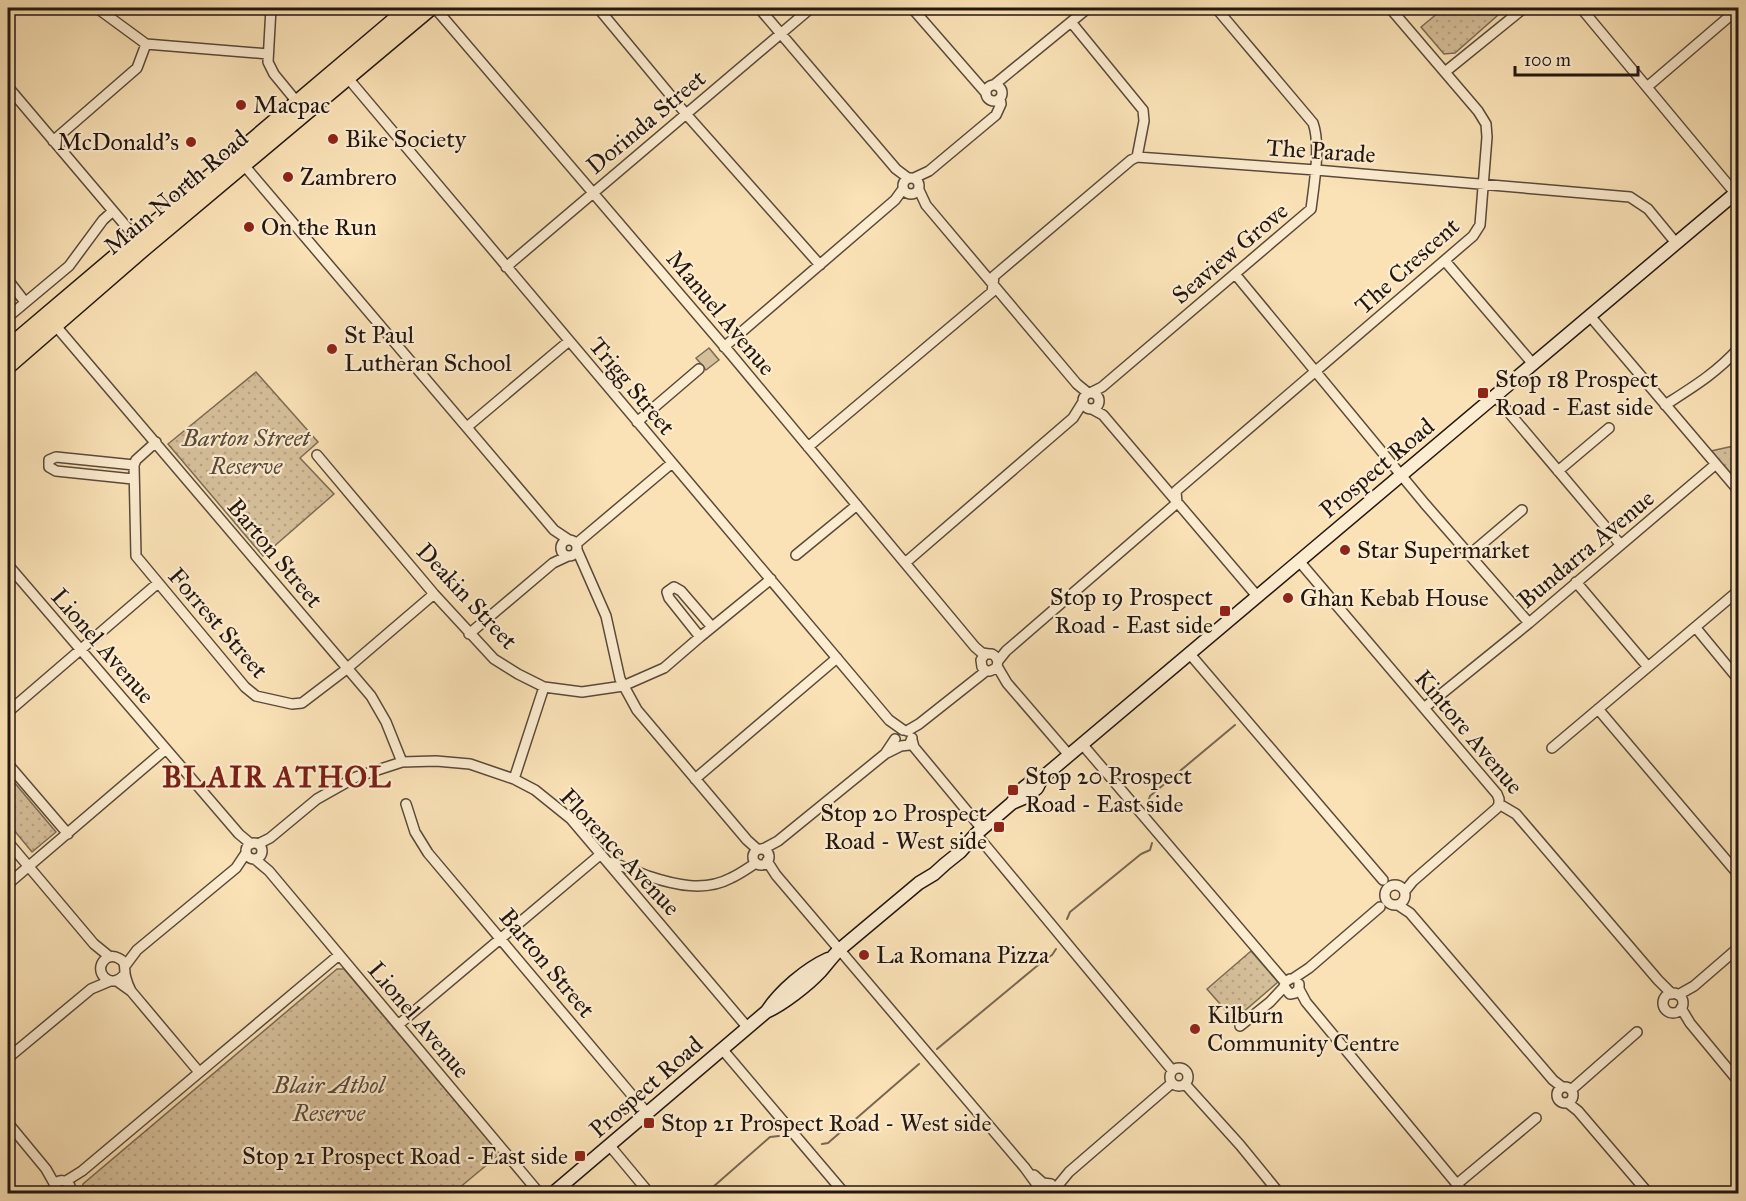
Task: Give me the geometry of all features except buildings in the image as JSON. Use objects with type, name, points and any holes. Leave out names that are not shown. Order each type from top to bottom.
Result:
[{"type":"highway","name":"Main North Road","points":[[8,348],[140,243],[302,107],[409,8]]},
{"type":"highway","name":"Main North Road","points":[[302,107],[347,77],[430,8]]},
{"type":"highway","name":"Main North Road","points":[[8,366],[55,325],[140,243]]},
{"type":"main road","name":"Prospect Road","points":[[552,1194],[766,1012],[780,1006],[820,972],[839,950],[919,883],[934,874],[1012,803],[1026,797],[1036,788],[1042,778],[1069,755],[1737,192]]},
{"type":"street","points":[[97,8],[146,44],[268,54]]},
{"type":"street","points":[[271,8],[268,54],[270,68],[302,107]]},
{"type":"street","name":"Manuel Avenue","points":[[435,8],[1069,755]]},
{"type":"street","points":[[598,8],[686,114],[820,265]]},
{"type":"street","points":[[759,8],[1257,596]]},
{"type":"street","name":"Dorinda Street","points":[[506,267],[811,8]]},
{"type":"street","points":[[912,8],[976,81],[994,92]]},
{"type":"street","points":[[724,346],[992,118],[994,92],[1007,76],[1088,8]]},
{"type":"street","name":"Seaview Grove","points":[[905,563],[1073,418],[1102,387],[1311,209],[1316,170],[1316,132],[1313,123],[1216,8]]},
{"type":"street","name":"The Crescent","points":[[1177,503],[1176,491],[1445,261],[1473,236],[1480,225],[1486,124],[1478,111],[1390,8]]},
{"type":"street","points":[[1445,72],[1524,8]]},
{"type":"street","points":[[1581,8],[1737,192]]},
{"type":"street","points":[[1647,87],[1738,9]]},
{"type":"street","points":[[808,447],[992,292],[994,276],[1137,157],[1144,121],[1143,110],[1071,22]]},
{"type":"street","points":[[53,141],[138,68],[146,44]]},
{"type":"street","name":"Trigg Street","points":[[347,77],[904,738],[914,747],[979,832],[1172,1070]]},
{"type":"street","points":[[8,87],[140,243]]},
{"type":"street","name":"The Parade","points":[[1137,157],[1630,197],[1648,209],[1676,243]]},
{"type":"street","points":[[239,160],[584,566],[606,616],[623,686],[637,710],[839,950],[1026,1168],[1046,1188],[1069,1172],[1172,1083]]},
{"type":"street","points":[[8,317],[69,266],[103,219],[113,211]]},
{"type":"street","points":[[1445,261],[1533,364]]},
{"type":"street","points":[[1234,274],[1528,623]]},
{"type":"street","points":[[8,280],[26,302]]},
{"type":"street","points":[[1590,316],[1738,490]]},
{"type":"street","name":"Barton Street","points":[[55,325],[371,696],[381,713],[402,762]]},
{"type":"street","points":[[467,427],[569,341]]},
{"type":"street","points":[[1665,405],[1702,382],[1724,365],[1738,349]]},
{"type":"street","points":[[637,422],[699,369]]},
{"type":"street","points":[[1495,396],[1620,544]]},
{"type":"street","points":[[1558,471],[1609,428]]},
{"type":"street","points":[[134,479],[56,471],[48,467],[49,460],[56,457],[134,465],[136,460],[156,442]]},
{"type":"street","name":"Deakin Street","points":[[317,455],[469,634],[494,659],[544,687],[582,692],[623,686],[664,668],[771,579]]},
{"type":"street","points":[[469,634],[672,463]]},
{"type":"street","name":"Bundarra Avenue","points":[[1424,708],[1716,464]]},
{"type":"street","name":"Forrest Street","points":[[134,465],[136,556],[245,687],[256,696],[292,704],[302,703],[434,594]]},
{"type":"street","points":[[608,862],[619,864],[647,876],[690,886],[730,879],[743,871],[972,681],[1177,503]]},
{"type":"street","points":[[796,555],[857,505]]},
{"type":"street","points":[[1469,555],[1522,510]]},
{"type":"street","name":"Kintore Avenue","points":[[1299,561],[1497,794],[1499,804],[1516,814],[1658,980],[1738,1081]]},
{"type":"street","name":"Lionel Avenue","points":[[8,565],[239,834],[540,1194]]},
{"type":"street","points":[[1576,582],[1648,667]]},
{"type":"street","points":[[8,712],[158,583]]},
{"type":"street","points":[[700,636],[669,598],[667,592],[674,586],[712,627]]},
{"type":"street","points":[[1552,748],[1738,591]]},
{"type":"street","points":[[1696,628],[1738,679]]},
{"type":"street","points":[[1190,653],[1649,1194]]},
{"type":"street","points":[[695,779],[837,658]]},
{"type":"street","points":[[514,779],[544,687]]},
{"type":"street","points":[[1598,709],[1738,874]]},
{"type":"street","points":[[1082,744],[1275,970],[1306,1002],[1465,1194]]},
{"type":"street","points":[[8,884],[166,749]]},
{"type":"street","name":"Florence Avenue","points":[[8,1058],[117,970],[137,950],[317,799],[356,777],[402,762],[436,761],[470,764],[514,779],[535,790],[571,819],[748,1028]]},
{"type":"street","points":[[8,764],[68,834]]},
{"type":"street","name":"Barton Street","points":[[406,804],[415,832],[428,853],[647,1113]]},
{"type":"street","points":[[1240,1026],[1292,986],[1309,968],[1413,881],[1499,804]]},
{"type":"street","points":[[8,842],[117,970],[131,991],[199,1072]]},
{"type":"street","points":[[398,1025],[601,854]]},
{"type":"street","points":[[94,944],[104,977],[117,970]]},
{"type":"street","points":[[1676,1002],[1738,948]]},
{"type":"street","points":[[8,1123],[62,1189],[339,955]]},
{"type":"street","points":[[101,968],[117,970]]},
{"type":"street","name":"Florence Avenue","points":[[92,989],[101,968]]},
{"type":"street","points":[[1566,1094],[1637,1032]]},
{"type":"street","points":[[722,1050],[845,1194]]},
{"type":"street","points":[[1178,1067],[1186,1071],[1188,1077],[1185,1084],[1179,1086],[1172,1083],[1170,1076],[1172,1070],[1178,1067]]},
{"type":"street","points":[[1185,1084],[1280,1194]]},
{"type":"street","points":[[1457,1184],[1536,1118]]},
{"type":"street","points":[[610,1146],[650,1194]]},
{"type":"green space","points":[[1444,8],[1506,8],[1455,53],[1444,54],[1421,27]]},
{"type":"green space","points":[[709,348],[719,360],[706,370],[696,358]]},
{"type":"green space","name":"Barton Street Reserve","points":[[256,372],[318,442],[300,458],[334,494],[263,556],[168,444]]},
{"type":"green space","points":[[1738,445],[1738,484],[1711,451]]},
{"type":"green space","points":[[8,775],[56,832],[32,852],[8,823]]},
{"type":"green space","points":[[1251,951],[1278,982],[1234,1020],[1207,989]]},
{"type":"green space","name":"Blair Athol Reserve","points":[[337,969],[344,969],[500,1154],[453,1193],[86,1193],[82,1189],[83,1184]]},
{"type":"waterway","points":[[1148,802],[1150,796],[1235,725]]},
{"type":"waterway","points":[[1067,919],[1070,912],[1141,854],[1150,850],[1152,843]]},
{"type":"waterway","points":[[937,1049],[1052,955],[1056,949]]},
{"type":"waterway","points":[[822,1144],[828,1143],[919,1064]]},
{"type":"waterway","points":[[705,1194],[770,1137],[779,1136]]},
{"type":"place","name":"Macpac","points":[[241,105]]},
{"type":"place","name":"Bike Society","points":[[333,139]]},
{"type":"place","name":"McDonald's","points":[[191,142]]},
{"type":"place","name":"Zambrero","points":[[288,177]]},
{"type":"place","name":"On the Run","points":[[249,227]]},
{"type":"place","name":"St Paul Lutheran School","points":[[332,349]]},
{"type":"place","name":"Stop 18 Prospect Road - East side","points":[[1483,393]]},
{"type":"place","name":"Star Supermarket","points":[[1345,550]]},
{"type":"place","name":"Ghan Kebab House","points":[[1288,598]]},
{"type":"place","name":"Stop 19 Prospect Road - East side","points":[[1225,611]]},
{"type":"place","name":"Stop 20 Prospect Road - East side","points":[[1013,790]]},
{"type":"place","name":"Stop 20 Prospect Road - West side","points":[[999,827]]},
{"type":"place","name":"La Romana Pizza","points":[[864,955]]},
{"type":"place","name":"Kilburn Community Centre","points":[[1195,1029]]},
{"type":"place","name":"Stop 21 Prospect Road - West side","points":[[649,1123]]},
{"type":"place","name":"Stop 21 Prospect Road - East side","points":[[580,1156]]},
{"type":"district","name":"BLAIR ATHOL","points":[[277,777]]}]
